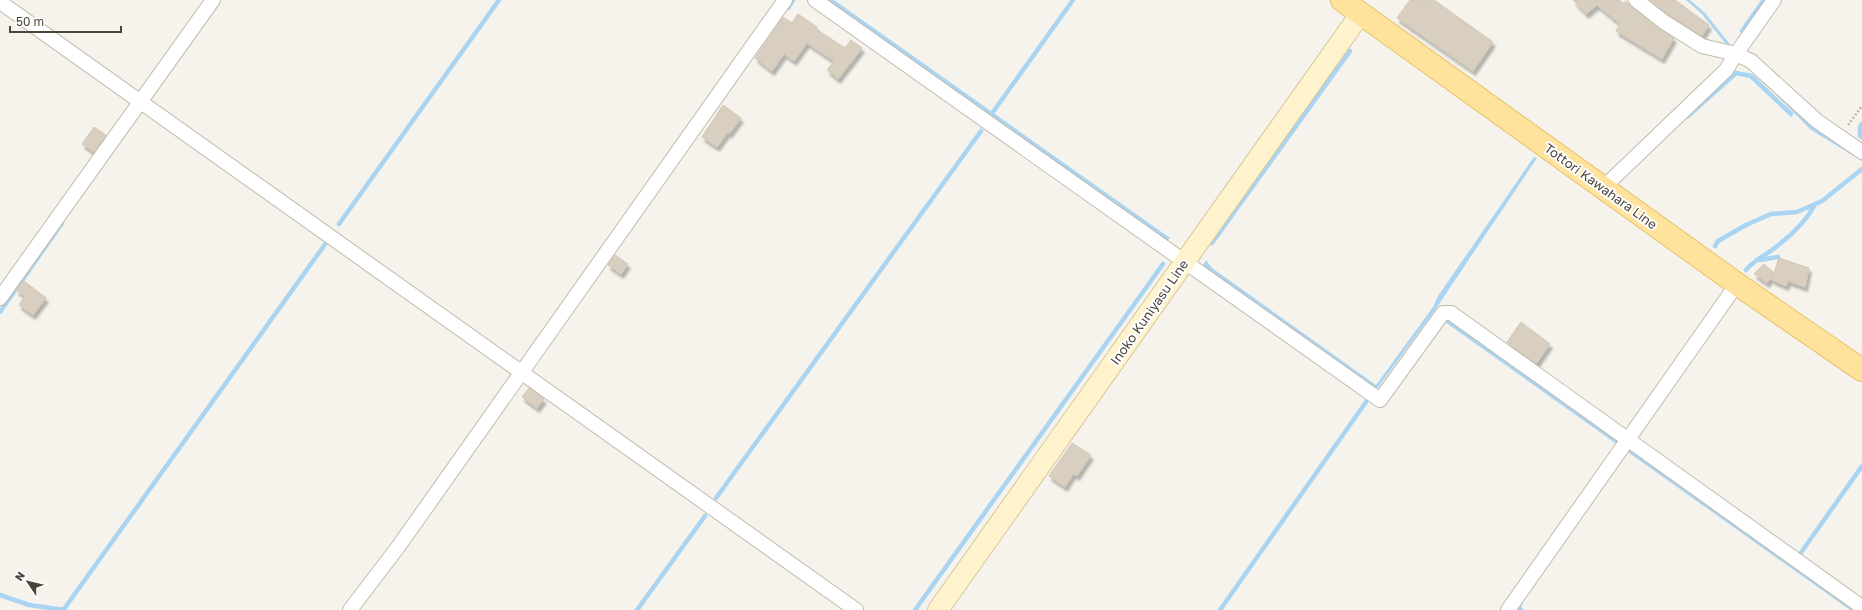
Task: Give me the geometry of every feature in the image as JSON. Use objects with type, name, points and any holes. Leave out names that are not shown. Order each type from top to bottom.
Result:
[{"type":"main road","name":"Tottori Kawahara Line","points":[[1342,0],[1737,284],[1862,370]]},
{"type":"main road","name":"Inoko Kuniyasu Line","points":[[938,610],[1360,13]]},
{"type":"street","points":[[0,298],[213,0]]},
{"type":"street","points":[[350,610],[398,547],[520,372],[786,0]]},
{"type":"street","points":[[815,0],[1380,400],[1443,313],[1451,313],[1862,607]]},
{"type":"street","points":[[1636,0],[1664,22],[1702,46],[1736,54],[1751,61],[1817,121],[1862,152]]},
{"type":"street","points":[[1604,187],[1726,70],[1774,0]]},
{"type":"street","points":[[0,2],[856,610]]},
{"type":"street","points":[[1508,610],[1737,284]]},
{"type":"path","points":[[1840,138],[1862,106]]},
{"type":"water","points":[[826,0],[834,0],[1170,238],[1167,241]]},
{"type":"water","points":[[1686,0],[1690,0],[1705,13],[1732,47],[1730,49],[1702,14]]},
{"type":"water","points":[[1750,68],[1862,156],[1862,161],[1811,130]]},
{"type":"water","points":[[1534,157],[1537,158],[1435,310],[1376,390],[1202,267],[1206,260],[1212,268],[1376,385],[1433,307],[1438,296]]},
{"type":"building","points":[[1410,0],[1434,0],[1493,42],[1473,71],[1397,18]]},
{"type":"building","points":[[1573,0],[1619,0],[1624,4],[1626,1],[1631,7],[1674,38],[1662,59],[1616,31],[1620,24],[1597,5],[1586,14]]},
{"type":"building","points":[[1650,0],[1675,0],[1709,25],[1702,36],[1669,15]]},
{"type":"building","points":[[798,14],[817,27],[816,29],[845,48],[851,40],[862,48],[838,79],[827,70],[834,61],[807,43],[794,61],[784,54],[772,71],[755,58],[783,17],[792,23]]},
{"type":"building","points":[[723,105],[741,118],[717,147],[702,137]]},
{"type":"building","points":[[94,127],[106,135],[94,152],[82,144]]},
{"type":"building","points":[[615,255],[628,264],[621,274],[608,265]]},
{"type":"building","points":[[1779,258],[1809,268],[1805,287],[1788,281],[1786,286],[1772,280],[1773,275],[1767,283],[1754,274],[1764,264],[1774,273]]},
{"type":"building","points":[[24,281],[46,298],[33,315],[19,305],[25,296],[16,290]]},
{"type":"building","points":[[1521,322],[1550,344],[1536,364],[1507,342]]},
{"type":"building","points":[[529,388],[544,399],[537,408],[522,397]]},
{"type":"building","points":[[1072,443],[1091,455],[1077,476],[1073,474],[1065,487],[1049,476]]},
{"type":"waterway","points":[[339,224],[499,0]]},
{"type":"waterway","points":[[788,8],[793,0]]},
{"type":"waterway","points":[[993,112],[1073,0]]},
{"type":"waterway","points":[[1742,31],[1764,0]]},
{"type":"waterway","points":[[1212,243],[1350,51]]},
{"type":"waterway","points":[[1688,116],[1736,73],[1751,76],[1791,114]]},
{"type":"waterway","points":[[1862,124],[1860,127],[1860,136],[1862,137]]},
{"type":"waterway","points":[[716,498],[981,131]]},
{"type":"waterway","points":[[1715,246],[1718,241],[1746,225],[1771,214],[1797,212],[1822,201],[1862,169]]},
{"type":"waterway","points":[[1746,270],[1792,234],[1807,217],[1814,206]]},
{"type":"waterway","points":[[0,312],[62,223]]},
{"type":"waterway","points":[[64,609],[326,243]]},
{"type":"waterway","points":[[1760,260],[1778,257]]},
{"type":"waterway","points":[[915,610],[1163,264]]},
{"type":"waterway","points":[[1446,320],[1854,610]]},
{"type":"waterway","points":[[1220,610],[1366,402]]},
{"type":"waterway","points":[[1800,554],[1862,466]]},
{"type":"waterway","points":[[637,610],[705,516]]},
{"type":"waterway","points":[[0,595],[29,605],[65,610]]},
{"type":"waterway","points":[[1521,601],[1519,607],[1521,610]]}]
